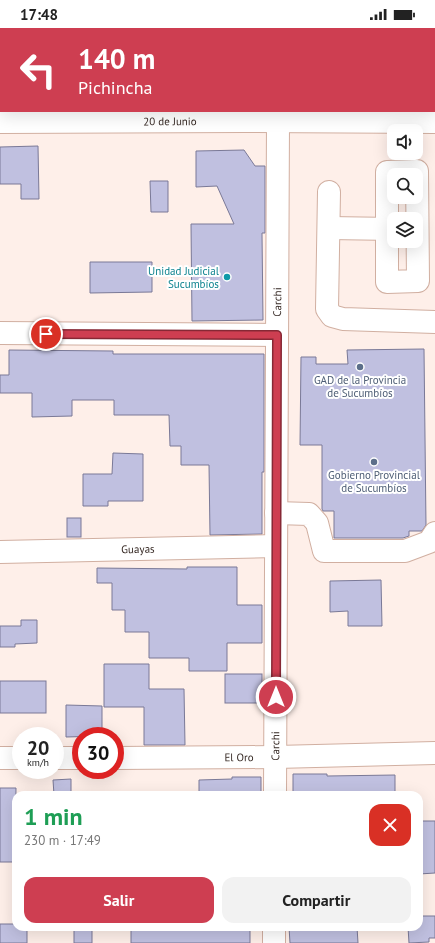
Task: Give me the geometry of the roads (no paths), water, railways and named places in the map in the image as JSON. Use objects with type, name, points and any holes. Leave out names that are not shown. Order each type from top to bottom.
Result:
[{"type":"street","name":"20 de Junio","points":[[0,122],[243,116],[278,121],[435,122]]},
{"type":"street","name":"Carchi","points":[[276,791],[278,121]]},
{"type":"street","points":[[390,212],[387,172],[418,172],[421,212]]},
{"type":"street","points":[[329,192],[328,309],[332,316],[343,319],[435,322]]},
{"type":"street","points":[[329,228],[387,229]]},
{"type":"street","points":[[390,248],[387,282],[418,281],[421,248]]},
{"type":"street","points":[[0,333],[277,335]]},
{"type":"street","points":[[276,514],[309,514],[316,523],[324,551],[405,551],[429,542],[435,533]]},
{"type":"street","name":"Guayas","points":[[0,552],[276,546]]},
{"type":"street","name":"El Oro","points":[[124,758],[276,758],[435,753]]},
{"type":"street","points":[[0,758],[12,758]]},
{"type":"street","points":[[274,931],[274,943]]},
{"type":"place","name":"Unidad Judicial Sucumbíos","points":[[227,277]]},
{"type":"place","name":"GAD de la Provincia de Sucumbíos","points":[[360,367]]},
{"type":"place","name":"Gobierno Provincial de Sucumbíos","points":[[374,462]]}]
